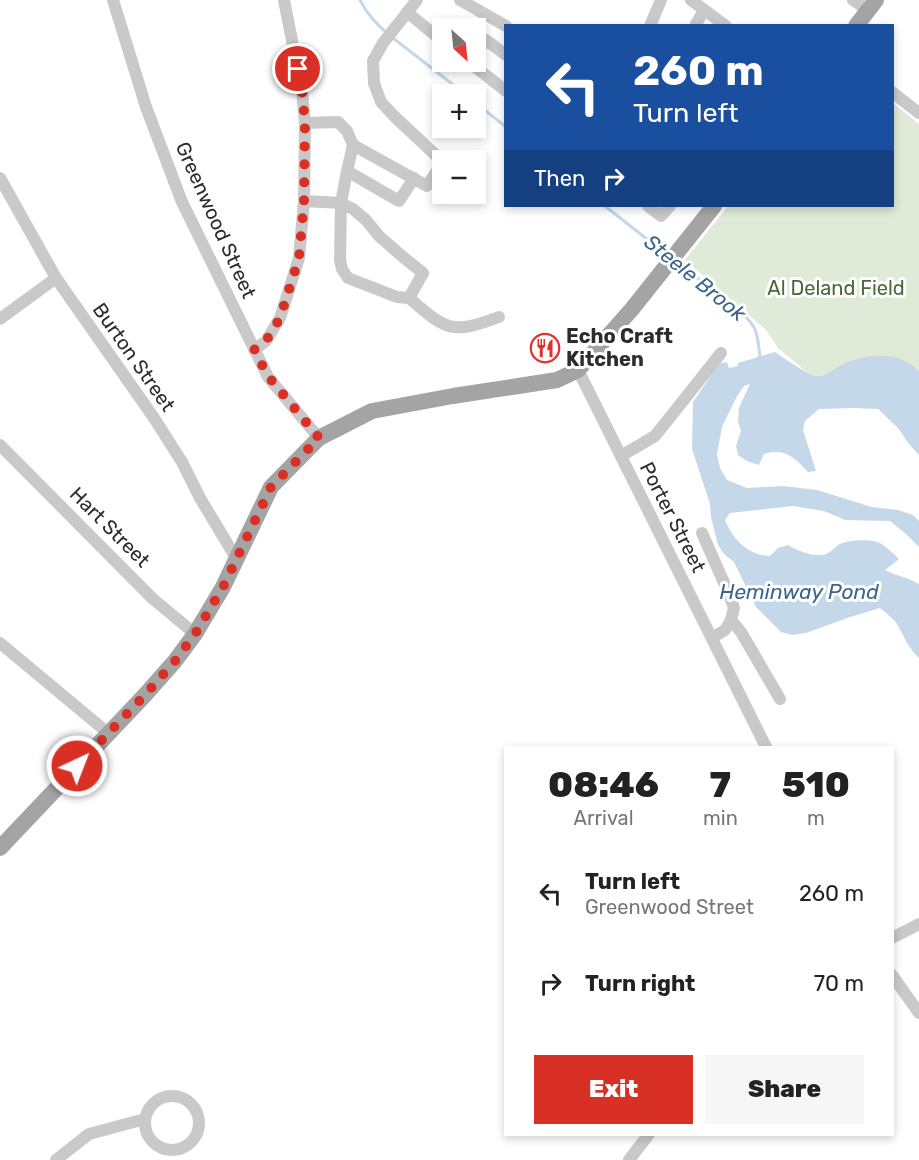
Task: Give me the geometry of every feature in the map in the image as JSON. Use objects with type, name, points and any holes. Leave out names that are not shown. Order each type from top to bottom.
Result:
[{"type":"main road","points":[[858,24],[872,5]]},
{"type":"main road","points":[[0,848],[175,661],[195,634],[223,587],[271,487],[319,438],[372,411],[556,380],[578,370],[632,309],[713,207]]},
{"type":"street","name":"Greenwood Street","points":[[113,0],[146,106],[183,202],[268,376],[319,438]]},
{"type":"street","points":[[254,350],[266,341],[280,318],[299,258],[304,201],[305,123],[302,91],[284,0]]},
{"type":"street","points":[[417,0],[383,43],[373,61],[374,83],[381,102],[432,152]]},
{"type":"street","points":[[460,0],[504,25]]},
{"type":"street","points":[[651,24],[661,0]]},
{"type":"street","points":[[691,0],[723,24]]},
{"type":"street","points":[[853,0],[872,5]]},
{"type":"street","points":[[696,24],[704,10]]},
{"type":"street","points":[[407,12],[432,32]]},
{"type":"street","points":[[486,40],[504,54]]},
{"type":"street","points":[[482,72],[504,89]]},
{"type":"street","points":[[894,94],[919,113]]},
{"type":"street","points":[[305,123],[338,122],[347,130],[353,145],[341,203],[340,260],[342,269],[348,278],[397,297],[409,298],[445,326],[463,328],[499,318]]},
{"type":"street","points":[[353,145],[428,186],[432,179]]},
{"type":"street","points":[[347,171],[399,201],[414,178]]},
{"type":"street","name":"Burton Street","points":[[0,178],[56,278],[154,418],[182,462],[236,558]]},
{"type":"street","points":[[304,201],[341,203],[366,220],[379,236],[423,273],[409,298]]},
{"type":"street","points":[[649,207],[661,216],[669,207]]},
{"type":"street","points":[[0,319],[56,278]]},
{"type":"street","points":[[621,456],[655,436],[721,353]]},
{"type":"street","name":"Porter Street","points":[[578,370],[766,746]]},
{"type":"street","name":"Hart Street","points":[[0,445],[152,598],[195,634]]},
{"type":"street","points":[[702,533],[734,608],[731,620],[724,630],[712,638]]},
{"type":"street","points":[[731,620],[741,632],[780,699]]},
{"type":"street","points":[[0,643],[108,733]]},
{"type":"street","points":[[894,937],[919,924]]},
{"type":"street","points":[[894,978],[919,1013]]},
{"type":"street","points":[[166,1096],[175,1096],[188,1100],[192,1104],[199,1118],[199,1127],[188,1144],[179,1149],[169,1150],[159,1147],[148,1135],[146,1119],[150,1107],[157,1100],[166,1096]]},
{"type":"street","points":[[56,1160],[89,1134],[146,1119]]},
{"type":"street","points":[[630,1160],[648,1136]]},
{"type":"green space","name":"Al Deland Field","points":[[894,104],[919,124],[919,419],[820,383],[778,348],[766,330],[685,260],[727,207],[894,207]]},
{"type":"water","name":"Heminway Pond","points":[[775,352],[815,376],[826,374],[850,361],[871,356],[903,360],[919,372],[919,455],[898,428],[878,409],[819,409],[805,421],[803,430],[816,471],[808,472],[789,455],[778,452],[764,454],[759,465],[747,461],[738,455],[736,446],[741,431],[738,421],[739,408],[750,384],[744,386],[737,396],[722,427],[717,454],[720,468],[727,480],[747,488],[783,486],[817,490],[872,507],[898,510],[913,515],[919,521],[919,547],[890,521],[845,520],[824,511],[793,506],[730,513],[725,520],[732,534],[742,545],[762,555],[770,556],[778,548],[788,545],[797,550],[824,555],[838,545],[858,540],[873,541],[886,547],[899,559],[885,570],[919,584],[919,658],[909,646],[895,621],[880,608],[806,633],[792,635],[781,632],[756,607],[734,562],[718,545],[710,504],[692,449],[693,402],[721,363],[727,362],[729,368]]},
{"type":"waterway","name":"Steele Brook","points":[[360,0],[372,18],[388,34]]},
{"type":"waterway","name":"Steele Brook","points":[[393,38],[452,84]]},
{"type":"waterway","name":"Steele Brook","points":[[486,111],[504,125]]},
{"type":"waterway","name":"Steele Brook","points":[[606,207],[667,255]]},
{"type":"waterway","name":"Steele Brook","points":[[677,262],[750,321],[757,334],[760,356],[758,359]]},
{"type":"place","name":"Echo Craft Kitchen","points":[[545,348]]},
{"type":"route","points":[[77,766],[145,695],[195,634],[223,587],[271,487],[319,438],[268,376],[254,350],[266,341],[280,318],[299,258],[304,201],[305,123],[298,69]]}]
